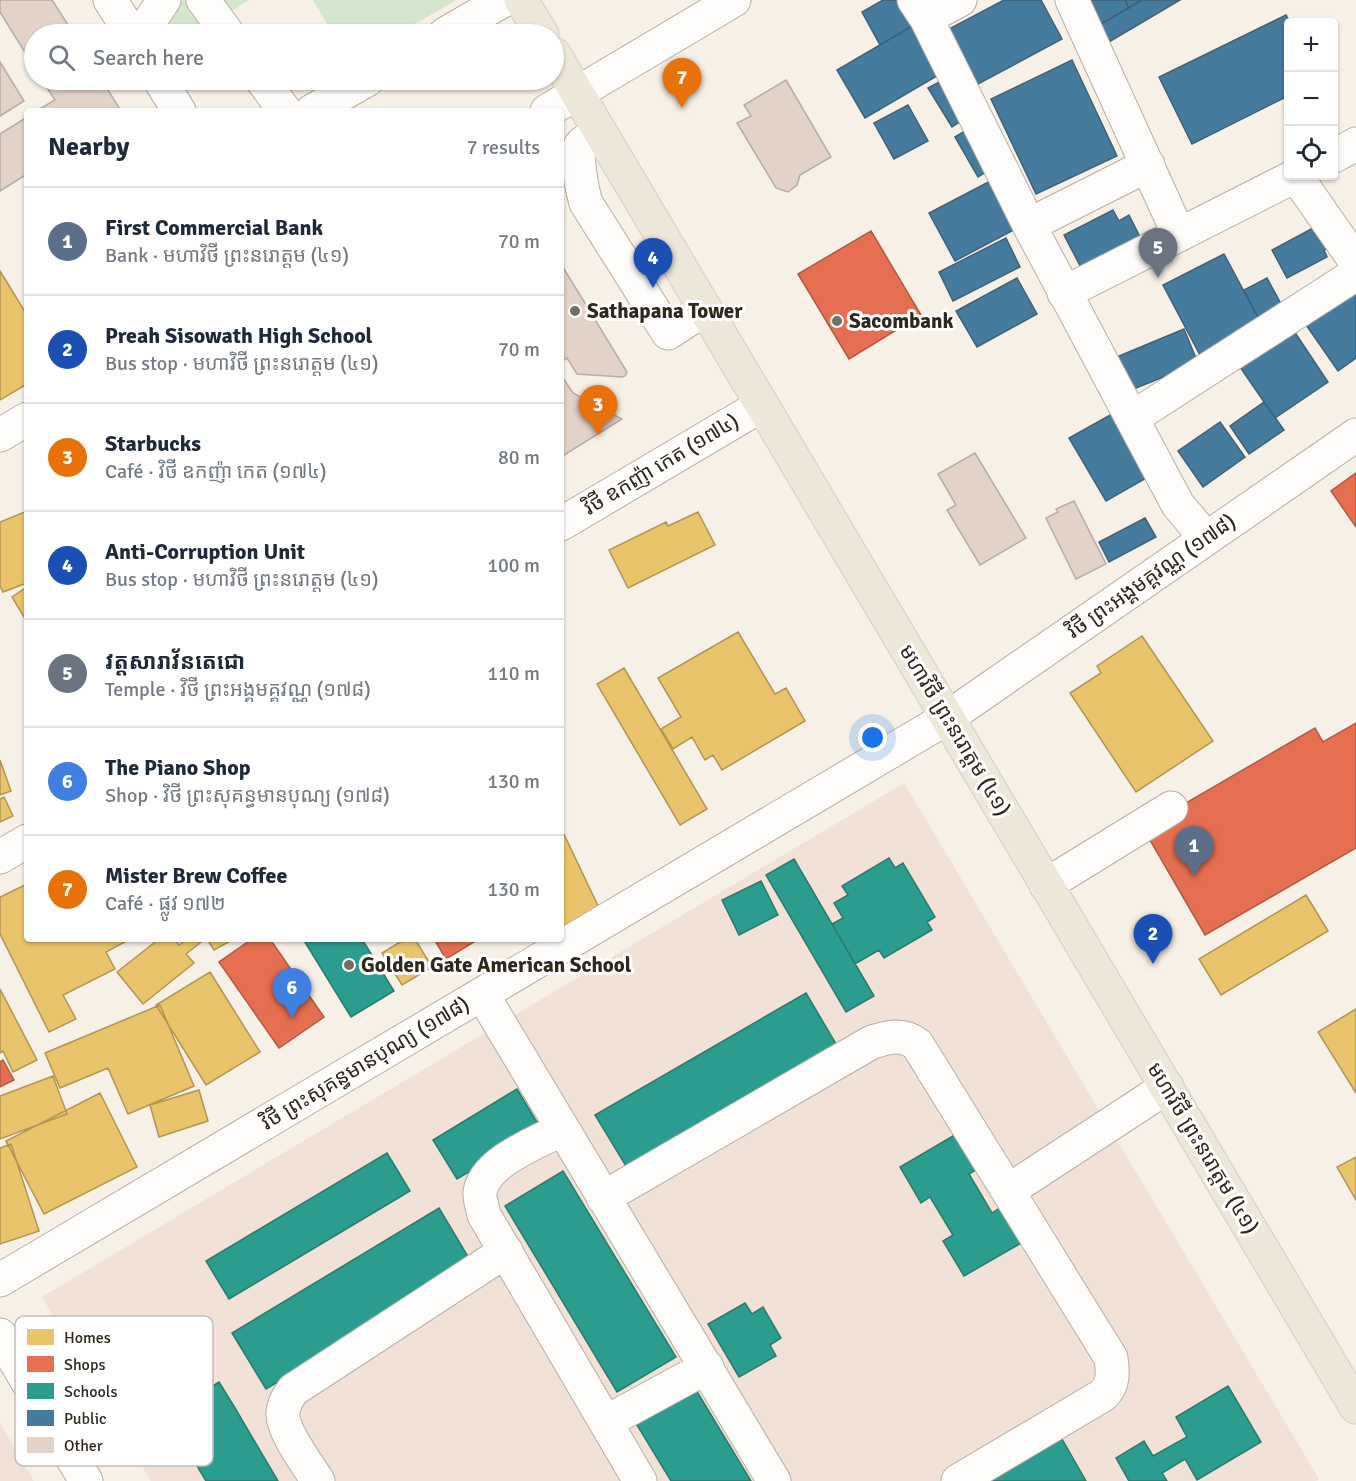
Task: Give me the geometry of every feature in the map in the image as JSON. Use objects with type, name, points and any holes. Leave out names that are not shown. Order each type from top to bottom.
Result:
[{"type":"main road","points":[[521,0],[536,24]]},
{"type":"main road","name":"មហាវិថី ព្រះនរោត្តម (៤១)","points":[[564,71],[1356,1407]]},
{"type":"street","points":[[110,0],[126,24]]},
{"type":"street","points":[[148,24],[164,0]]},
{"type":"street","points":[[203,0],[221,24]]},
{"type":"street","points":[[462,24],[504,0]]},
{"type":"street","points":[[552,108],[734,0]]},
{"type":"street","points":[[960,0],[920,9],[1064,293],[1178,505],[1206,538]]},
{"type":"street","points":[[1072,0],[1179,235]]},
{"type":"street","points":[[166,90],[177,108]]},
{"type":"street","points":[[269,90],[283,108]]},
{"type":"street","points":[[317,108],[349,90]]},
{"type":"street","points":[[599,132],[580,147],[582,192],[586,203],[668,333],[705,309]]},
{"type":"street","points":[[1338,154],[1356,144]]},
{"type":"street","points":[[1029,225],[1149,165]]},
{"type":"street","points":[[1064,293],[1288,180]]},
{"type":"street","points":[[1299,180],[1356,262]]},
{"type":"street","points":[[1132,418],[1356,274]]},
{"type":"street","name":"វិថី ឧកញ៉ា កេត (១៧៤)","points":[[564,522],[762,405]]},
{"type":"street","points":[[0,435],[24,421]]},
{"type":"street","name":"វិថី ព្រះអង្គមគ្គវណ្ណ (១៧៨)","points":[[947,718],[1356,435]]},
{"type":"street","name":"វិថី ព្រះសុគន្ធមានបុណ្យ (១៧៨)","points":[[0,1280],[947,718]]},
{"type":"street","points":[[1046,885],[1172,808]]},
{"type":"street","points":[[0,857],[24,843]]},
{"type":"street","points":[[482,994],[774,1481]]},
{"type":"street","points":[[603,1198],[872,1041],[892,1036],[906,1037],[917,1044],[1111,1358],[1112,1384],[1103,1395],[958,1481]]},
{"type":"street","points":[[1008,1191],[1167,1087]]},
{"type":"street","points":[[562,1129],[501,1162],[486,1175],[479,1194],[484,1215],[640,1481]]},
{"type":"street","points":[[318,1481],[286,1427],[283,1415],[286,1401],[293,1390],[506,1251]]},
{"type":"street","points":[[0,1335],[15,1360]]},
{"type":"street","points":[[606,1422],[707,1367]]},
{"type":"street","points":[[77,1466],[86,1481]]},
{"type":"shaded area","points":[[904,783],[1319,1479],[1316,1481],[151,1481],[142,1466],[213,1466],[213,1316],[53,1316],[42,1297]]},
{"type":"shaded area","points":[[0,1423],[15,1449],[15,1466],[25,1466],[34,1481],[0,1481]]},
{"type":"green space","points":[[182,0],[249,0],[211,24],[168,24]]},
{"type":"green space","points":[[313,0],[455,0],[415,24],[327,24]]},
{"type":"building: Homes","points":[[0,271],[24,310],[24,386],[0,400]]},
{"type":"building: Homes","points":[[24,512],[24,584],[3,592],[0,586],[0,522]]},
{"type":"building: Homes","points":[[698,512],[715,545],[628,588],[609,550],[666,522],[668,526]]},
{"type":"building: Homes","points":[[24,589],[24,617],[12,597]]},
{"type":"building: Homes","points":[[738,632],[775,694],[786,688],[805,721],[722,770],[713,755],[705,760],[692,737],[673,749],[661,729],[681,717],[658,678]]},
{"type":"building: Homes","points":[[1142,636],[1213,741],[1136,792],[1070,693],[1101,673],[1097,666]]},
{"type":"building: Homes","points":[[624,668],[707,809],[680,825],[597,684]]},
{"type":"building: Homes","points":[[0,760],[11,791],[0,795]]},
{"type":"building: Homes","points":[[4,797],[13,816],[0,822],[0,799]]},
{"type":"building: Homes","points":[[564,834],[600,910],[564,927]]},
{"type":"building: Homes","points":[[24,885],[24,942],[125,942],[106,952],[115,969],[63,995],[76,1019],[49,1032],[0,934],[0,897]]},
{"type":"building: Homes","points":[[1306,895],[1328,931],[1221,995],[1199,959]]},
{"type":"building: Homes","points":[[155,942],[176,942],[179,945],[183,942],[201,942],[186,954],[194,963],[143,1004],[117,972]]},
{"type":"building: Homes","points":[[209,942],[229,942],[214,950]]},
{"type":"building: Homes","points":[[400,942],[417,942],[432,967],[402,985],[382,953]]},
{"type":"building: Homes","points":[[210,972],[260,1052],[206,1085],[156,1005]]},
{"type":"building: Homes","points":[[0,989],[37,1060],[13,1072],[3,1051],[0,1053]]},
{"type":"building: Homes","points":[[160,1005],[194,1086],[128,1114],[108,1068],[60,1088],[45,1053]]},
{"type":"building: Homes","points":[[1356,1009],[1356,1093],[1318,1032]]},
{"type":"building: Homes","points":[[53,1076],[67,1114],[0,1139],[0,1096]]},
{"type":"building: Homes","points":[[199,1090],[208,1121],[159,1137],[150,1105]]},
{"type":"building: Homes","points":[[100,1093],[137,1167],[44,1214],[6,1141]]},
{"type":"building: Homes","points":[[11,1144],[39,1231],[0,1244],[0,1148]]},
{"type":"building: Homes","points":[[1356,1157],[1356,1200],[1337,1167]]},
{"type":"building: Shops","points":[[871,231],[921,315],[849,359],[798,274]]},
{"type":"building: Shops","points":[[1356,473],[1356,527],[1331,491]]},
{"type":"building: Shops","points":[[1356,723],[1356,848],[1205,935],[1143,828],[1315,728],[1323,742]]},
{"type":"building: Shops","points":[[248,942],[272,942],[324,1017],[279,1048],[219,962]]},
{"type":"building: Shops","points":[[436,942],[474,942],[446,959]]},
{"type":"building: Shops","points":[[3,1060],[14,1080],[0,1087],[0,1062]]},
{"type":"building: Schools","points":[[889,858],[895,868],[903,863],[935,917],[927,922],[932,930],[884,958],[879,950],[855,964],[832,924],[843,918],[834,903],[848,895],[842,886]]},
{"type":"building: Schools","points":[[794,859],[874,996],[846,1012],[766,875]]},
{"type":"building: Schools","points":[[761,881],[778,915],[739,935],[722,900]]},
{"type":"building: Schools","name":"Golden Gate American School","points":[[305,942],[364,942],[394,991],[351,1017]]},
{"type":"building: Schools","points":[[806,993],[839,1049],[629,1171],[595,1115]]},
{"type":"building: Schools","points":[[517,1089],[541,1129],[457,1179],[433,1140]]},
{"type":"building: Schools","points":[[958,1133],[979,1168],[969,1174],[992,1213],[1001,1207],[1023,1242],[964,1276],[943,1241],[953,1235],[930,1197],[921,1203],[900,1167]]},
{"type":"building: Schools","points":[[387,1153],[410,1191],[229,1299],[206,1261]]},
{"type":"building: Schools","points":[[563,1171],[676,1357],[617,1392],[505,1206]]},
{"type":"building: Schools","points":[[439,1208],[473,1265],[266,1389],[232,1333]]},
{"type":"building: Schools","points":[[745,1303],[752,1314],[763,1307],[781,1338],[770,1345],[776,1356],[739,1377],[708,1324]]},
{"type":"building: Schools","points":[[219,1382],[278,1481],[206,1481],[197,1466],[213,1466],[213,1386]]},
{"type":"building: Schools","points":[[693,1385],[751,1481],[671,1481],[634,1420]]},
{"type":"building: Schools","points":[[1228,1386],[1261,1442],[1197,1480],[1185,1459],[1162,1473],[1167,1481],[1129,1481],[1116,1458],[1144,1441],[1153,1456],[1187,1437],[1176,1417]]},
{"type":"building: Schools","points":[[1062,1439],[1086,1481],[990,1481]]},
{"type":"building: Public","points":[[883,0],[904,0],[917,23],[880,45],[862,12]]},
{"type":"building: Public","points":[[1004,0],[1041,0],[1062,39],[978,84],[949,29]]},
{"type":"building: Public","points":[[1084,0],[1125,0],[1129,8],[1099,25]]},
{"type":"building: Public","points":[[1125,0],[1142,0],[1129,8]]},
{"type":"building: Public","points":[[1142,0],[1180,0],[1109,42],[1099,25]]},
{"type":"building: Public","points":[[1286,15],[1288,18],[1284,18],[1284,98],[1192,144],[1159,77]]},
{"type":"building: Public","points":[[914,25],[942,73],[865,118],[837,70]]},
{"type":"building: Public","points":[[1072,60],[1117,156],[1036,194],[991,99]]},
{"type":"building: Public","points":[[941,81],[964,119],[952,127],[928,88]]},
{"type":"building: Public","points":[[908,105],[928,141],[894,159],[874,123]]},
{"type":"building: Public","points":[[968,129],[991,169],[978,177],[955,137]]},
{"type":"building: Public","points":[[996,178],[1021,226],[955,261],[929,213]]},
{"type":"building: Public","points":[[1113,210],[1119,221],[1129,215],[1146,249],[1087,279],[1064,235]]},
{"type":"building: Public","points":[[1313,228],[1317,236],[1327,230],[1334,245],[1324,250],[1327,257],[1287,278],[1272,250]]},
{"type":"building: Public","points":[[1006,238],[1020,267],[953,301],[939,272]]},
{"type":"building: Public","points":[[1224,254],[1262,325],[1201,357],[1163,285]]},
{"type":"building: Public","points":[[1017,278],[1037,314],[977,347],[956,311]]},
{"type":"building: Public","points":[[1267,278],[1286,313],[1262,325],[1244,290]]},
{"type":"building: Public","points":[[1356,287],[1356,358],[1338,371],[1304,322]]},
{"type":"building: Public","points":[[1184,329],[1198,363],[1126,392],[1112,359]]},
{"type":"building: Public","points":[[1294,331],[1328,382],[1275,418],[1240,367]]},
{"type":"building: Public","points":[[1264,402],[1284,430],[1249,454],[1230,426]]},
{"type":"building: Public","points":[[1112,414],[1148,477],[1106,501],[1069,438]]},
{"type":"building: Public","points":[[1220,422],[1245,457],[1203,487],[1178,451]]},
{"type":"building: Public","points":[[1145,518],[1156,537],[1109,562],[1099,542]]},
{"type":"building: Other","points":[[0,0],[52,0],[68,24],[24,24],[24,51],[0,12]]},
{"type":"building: Other","points":[[0,62],[24,101],[0,116]]},
{"type":"building: Other","points":[[786,80],[831,157],[800,175],[797,185],[788,192],[776,188],[737,123],[751,116],[744,105]]},
{"type":"building: Other","points":[[48,90],[108,90],[119,108],[41,108],[55,100]]},
{"type":"building: Other","points":[[24,119],[24,176],[0,191],[0,134]]},
{"type":"building: Other","name":"Sathapana Tower","points":[[564,269],[627,372],[622,377],[577,374],[567,358],[564,360]]},
{"type":"building: Other","name":"Sathapana Tower","points":[[564,380],[573,393],[622,419],[564,455]]},
{"type":"building: Other","points":[[975,453],[1026,538],[980,565],[947,510],[956,505],[938,474]]},
{"type":"building: Other","points":[[1074,501],[1106,564],[1076,579],[1046,518],[1058,512],[1056,509]]},
{"type":"place","name":"Mister Brew Coffee","points":[[682,108]]},
{"type":"place","name":"វត្តសារាវ័នតេជោ","points":[[1158,278]]},
{"type":"place","name":"Anti-Corruption Unit","points":[[653,288]]},
{"type":"place","name":"Sathapana Tower","points":[[575,311]]},
{"type":"place","name":"Sacombank","points":[[837,321]]},
{"type":"place","name":"Starbucks","points":[[598,435]]},
{"type":"place","name":"First Commercial Bank","points":[[1194,876]]},
{"type":"place","name":"Preah Sisowath High School","points":[[1153,964]]},
{"type":"place","name":"Golden Gate American School","points":[[349,965]]},
{"type":"place","name":"The Piano Shop","points":[[292,1018]]}]
